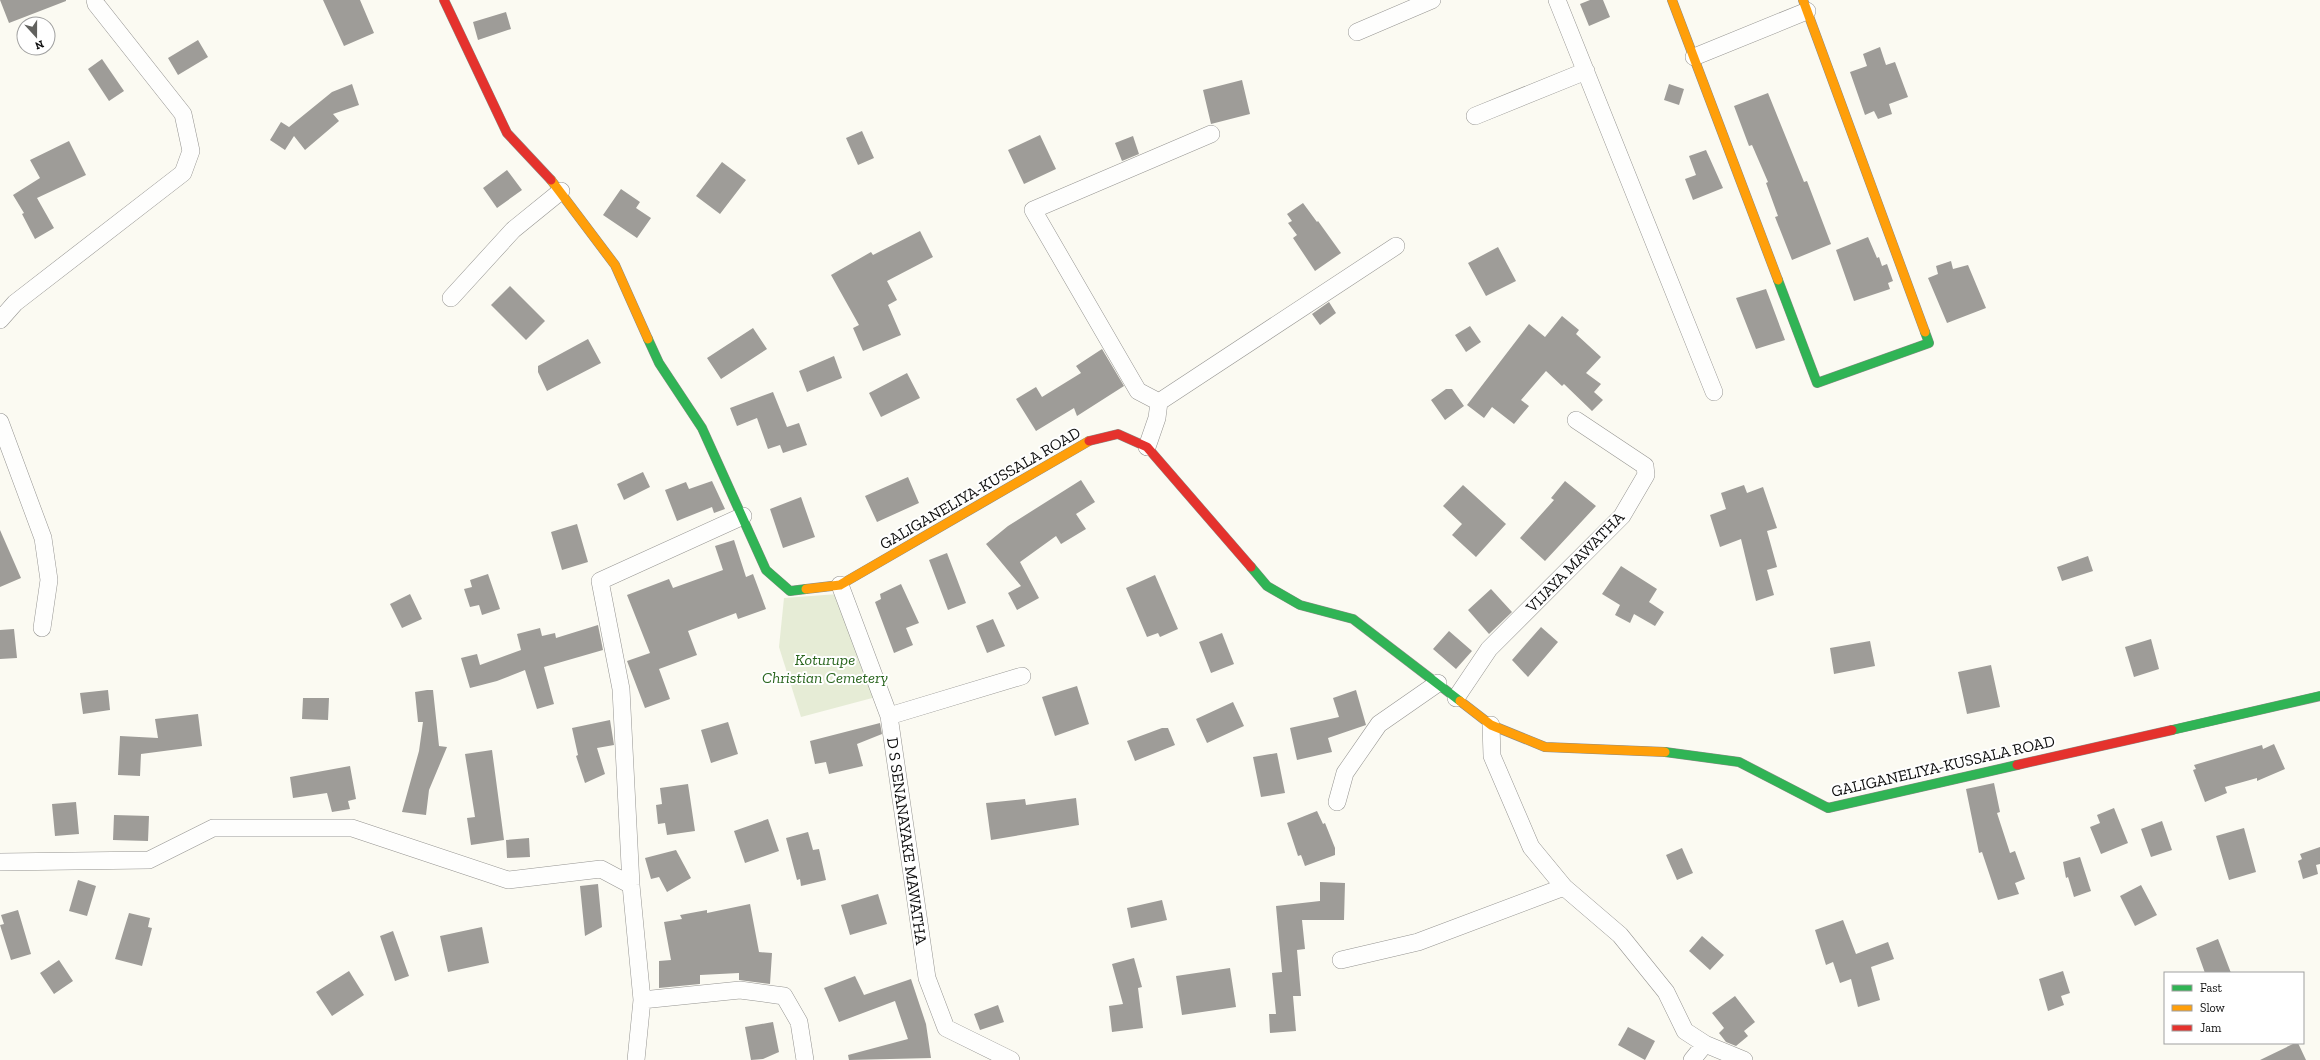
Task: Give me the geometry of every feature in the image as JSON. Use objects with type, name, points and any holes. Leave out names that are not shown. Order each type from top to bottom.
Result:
[{"type":"street","points":[[0,320],[15,303],[184,173],[191,151],[183,114],[96,4],[95,0]]},
{"type":"street","name":"GALIGANELIYA-KUSSALA ROAD","points":[[444,0],[507,133],[561,191],[615,265],[659,363],[702,428],[743,516],[766,570],[790,591],[840,585],[1087,442],[1118,434],[1147,447],[1267,586],[1300,605],[1353,619],[1491,725],[1546,747],[1652,750],[1738,762],[1828,808],[2319,698]]},
{"type":"street","points":[[1357,32],[1432,0]]},
{"type":"street","points":[[1557,0],[1714,392]]},
{"type":"street","points":[[1672,0],[1817,383],[1929,343],[1805,5],[1694,57]]},
{"type":"street","points":[[1475,116],[1586,71]]},
{"type":"street","points":[[1159,402],[1138,391],[1033,210],[1211,134]]},
{"type":"street","points":[[451,298],[513,230],[561,191]]},
{"type":"street","points":[[1147,447],[1157,418],[1159,402],[1396,246]]},
{"type":"street","name":"VIJAYA MAWATHA","points":[[1456,698],[1489,649],[1622,516],[1646,475],[1645,466],[1576,420]]},
{"type":"street","points":[[0,422],[43,538],[49,580],[42,628]]},
{"type":"street","points":[[636,1060],[642,1000],[631,885],[621,690],[600,581],[743,516]]},
{"type":"street","name":"D S SENANAYAKE MAWATHA","points":[[840,585],[889,716],[927,978],[946,1028],[1011,1060]]},
{"type":"street","points":[[889,716],[1022,676]]},
{"type":"street","points":[[1337,802],[1345,773],[1379,724],[1438,683]]},
{"type":"street","points":[[1491,725],[1492,756],[1531,847],[1564,886],[1620,936],[1666,992],[1685,1030],[1705,1044],[1744,1060]]},
{"type":"street","points":[[0,862],[149,860],[213,828],[352,828],[508,880],[601,868],[631,885]]},
{"type":"street","points":[[1341,960],[1418,942],[1564,886]]},
{"type":"street","points":[[642,1000],[740,990],[784,996],[799,1022],[805,1060]]},
{"type":"street","points":[[1692,1060],[1705,1044]]},
{"type":"green space","name":"Koturupe Christian Cemetery","points":[[838,594],[876,697],[801,717],[779,647],[784,598]]},
{"type":"building","points":[[0,0],[66,0],[27,16],[16,16],[16,20],[9,23]]},
{"type":"building","points":[[323,0],[360,0],[374,33],[344,46]]},
{"type":"building","points":[[1590,0],[1603,0],[1610,17],[1589,26],[1580,4]]},
{"type":"building","points":[[506,12],[511,29],[478,40],[473,22]]},
{"type":"building","points":[[198,40],[208,57],[178,75],[168,58]]},
{"type":"building","points":[[1880,47],[1886,65],[1895,62],[1908,97],[1889,104],[1892,114],[1878,119],[1874,111],[1865,115],[1850,72],[1867,66],[1863,54]]},
{"type":"building","points":[[102,59],[124,91],[109,101],[88,69]]},
{"type":"building","points":[[1242,80],[1250,114],[1211,124],[1203,90]]},
{"type":"building","points":[[352,84],[359,105],[333,114],[339,121],[305,150],[294,136],[285,150],[270,140],[281,122],[289,127],[332,92]]},
{"type":"building","points":[[1669,84],[1684,89],[1679,105],[1664,100]]},
{"type":"building","points":[[1768,93],[1804,182],[1807,181],[1831,244],[1792,260],[1775,217],[1778,216],[1766,183],[1768,182],[1752,145],[1749,146],[1734,106]]},
{"type":"building","points":[[862,131],[874,158],[858,165],[846,138]]},
{"type":"building","points":[[1040,135],[1056,169],[1024,184],[1008,150]]},
{"type":"building","points":[[1133,136],[1139,154],[1122,161],[1115,143]]},
{"type":"building","points":[[69,141],[86,175],[37,198],[54,228],[35,239],[22,214],[24,213],[13,195],[40,178],[30,160]]},
{"type":"building","points":[[1706,150],[1723,188],[1693,200],[1685,179],[1696,175],[1689,156]]},
{"type":"building","points":[[722,162],[746,180],[720,214],[696,196]]},
{"type":"building","points":[[507,170],[522,190],[497,208],[483,188]]},
{"type":"building","points":[[621,189],[640,202],[636,208],[651,218],[637,238],[603,215]]},
{"type":"building","points":[[1303,203],[1341,253],[1315,271],[1293,238],[1297,235],[1288,223],[1292,221],[1287,214]]},
{"type":"building","points":[[920,231],[933,257],[887,281],[897,300],[888,305],[901,335],[863,351],[853,328],[859,325],[831,275],[871,252],[873,255]]},
{"type":"building","points":[[1868,237],[1877,258],[1879,257],[1882,266],[1887,264],[1893,281],[1888,283],[1890,289],[1854,301],[1836,250]]},
{"type":"building","points":[[1498,247],[1516,281],[1486,296],[1468,263]]},
{"type":"building","points":[[1951,261],[1953,269],[1968,265],[1986,308],[1947,323],[1928,278],[1938,274],[1936,266]]},
{"type":"building","points":[[510,286],[545,321],[526,340],[491,305]]},
{"type":"building","points":[[1766,289],[1785,340],[1756,349],[1736,298]]},
{"type":"building","points":[[1329,302],[1336,313],[1320,325],[1312,314]]},
{"type":"building","points":[[1562,316],[1579,330],[1576,334],[1601,357],[1586,373],[1601,384],[1594,392],[1603,400],[1592,411],[1564,384],[1562,386],[1546,371],[1521,400],[1529,406],[1514,424],[1492,407],[1484,418],[1467,405],[1529,324],[1545,337]]},
{"type":"building","points":[[1470,326],[1481,342],[1466,352],[1455,335]]},
{"type":"building","points":[[753,328],[767,349],[721,379],[707,358]]},
{"type":"building","points":[[588,339],[601,363],[547,391],[538,372],[538,366]]},
{"type":"building","points":[[1102,349],[1124,386],[1077,416],[1074,408],[1036,431],[1016,399],[1036,387],[1042,397],[1081,373],[1076,366]]},
{"type":"building","points":[[834,356],[842,378],[807,392],[799,371]]},
{"type":"building","points":[[907,373],[920,398],[881,417],[869,393]]},
{"type":"building","points":[[1446,389],[1452,389],[1464,406],[1445,420],[1431,400]]},
{"type":"building","points":[[773,392],[787,427],[799,423],[807,445],[783,453],[780,445],[768,449],[757,418],[737,426],[730,408]]},
{"type":"building","points":[[643,472],[650,487],[624,500],[617,484]]},
{"type":"building","points":[[908,477],[919,503],[877,522],[865,496]]},
{"type":"building","points":[[1081,480],[1095,502],[1076,514],[1086,529],[1061,544],[1056,536],[1020,562],[1039,598],[1017,610],[1008,593],[1021,586],[986,544],[1008,526]]},
{"type":"building","points":[[712,481],[725,509],[714,513],[712,507],[677,521],[665,490],[686,482],[689,489]]},
{"type":"building","points":[[1565,481],[1596,506],[1545,561],[1520,538],[1554,500],[1551,498]]},
{"type":"building","points":[[1463,485],[1506,524],[1476,557],[1452,535],[1462,524],[1443,506]]},
{"type":"building","points":[[1744,485],[1747,493],[1763,487],[1777,528],[1767,531],[1777,567],[1767,570],[1774,595],[1756,601],[1741,539],[1720,547],[1710,515],[1726,509],[1721,493]]},
{"type":"building","points":[[801,497],[815,537],[783,548],[770,509]]},
{"type":"building","points":[[577,524],[588,562],[562,570],[551,532]]},
{"type":"building","points":[[0,530],[21,578],[0,587]]},
{"type":"building","points":[[734,540],[746,577],[753,574],[766,609],[738,619],[736,613],[688,631],[697,655],[659,669],[670,699],[645,708],[627,661],[650,653],[627,595],[669,579],[673,588],[723,570],[715,546]]},
{"type":"building","points":[[947,553],[966,603],[948,610],[929,560]]},
{"type":"building","points":[[2088,556],[2093,571],[2062,581],[2057,567]]},
{"type":"building","points":[[1621,566],[1657,589],[1649,602],[1664,612],[1655,626],[1634,614],[1630,623],[1615,615],[1620,605],[1602,594]]},
{"type":"building","points":[[488,574],[500,609],[482,615],[479,605],[470,607],[464,589],[472,587],[470,580]]},
{"type":"building","points":[[1155,575],[1178,629],[1160,637],[1158,633],[1147,637],[1126,588]]},
{"type":"building","points":[[901,584],[919,623],[906,628],[913,645],[894,653],[875,602],[881,599],[880,594]]},
{"type":"building","points":[[1491,589],[1512,612],[1489,634],[1468,610]]},
{"type":"building","points":[[410,594],[422,619],[402,628],[390,604]]},
{"type":"building","points":[[993,619],[1005,646],[987,653],[976,626]]},
{"type":"building","points":[[598,625],[603,650],[544,667],[554,704],[537,709],[525,670],[497,681],[470,688],[461,658],[477,654],[480,665],[521,650],[517,634],[540,628],[542,636],[555,633],[556,638]]},
{"type":"building","points":[[1541,627],[1558,642],[1528,677],[1512,660]]},
{"type":"building","points":[[14,629],[17,658],[0,659],[0,630]]},
{"type":"building","points":[[1449,631],[1472,651],[1456,669],[1433,649]]},
{"type":"building","points":[[1222,633],[1234,664],[1211,673],[1199,642]]},
{"type":"building","points":[[2151,639],[2159,669],[2134,677],[2125,647]]},
{"type":"building","points":[[1870,641],[1875,666],[1834,674],[1830,648]]},
{"type":"building","points":[[1991,665],[2000,707],[1967,714],[1958,672]]},
{"type":"building","points":[[1077,686],[1089,724],[1055,736],[1042,697]]},
{"type":"building","points":[[108,690],[110,710],[83,714],[80,693]]},
{"type":"building","points":[[433,690],[439,746],[447,747],[429,790],[426,815],[402,812],[419,751],[423,722],[418,722],[415,692]]},
{"type":"building","points":[[1356,690],[1366,725],[1328,738],[1332,752],[1297,760],[1290,728],[1339,717],[1333,698]]},
{"type":"building","points":[[303,698],[329,698],[328,720],[302,719]]},
{"type":"building","points":[[1233,702],[1244,726],[1207,743],[1196,719]]},
{"type":"building","points":[[198,714],[202,746],[141,754],[140,776],[118,775],[120,736],[158,738],[155,719]]},
{"type":"building","points":[[610,720],[614,745],[597,748],[605,774],[585,783],[576,756],[578,755],[572,728]]},
{"type":"building","points":[[728,722],[738,754],[711,763],[701,730]]},
{"type":"building","points":[[880,723],[882,734],[857,744],[863,766],[829,774],[826,762],[815,764],[810,741]]},
{"type":"building","points":[[1162,728],[1168,728],[1175,745],[1135,761],[1127,741]]},
{"type":"building","points":[[2274,744],[2285,769],[2257,781],[2257,778],[2225,787],[2227,793],[2205,802],[2193,770],[2196,769],[2194,765],[2262,745],[2263,749]]},
{"type":"building","points":[[492,750],[504,840],[471,845],[467,818],[475,817],[465,754]]},
{"type":"building","points":[[1277,753],[1285,793],[1261,797],[1253,757]]},
{"type":"building","points":[[350,766],[356,799],[348,801],[350,809],[332,812],[327,793],[293,798],[290,777]]},
{"type":"building","points":[[1994,783],[2000,812],[1997,813],[2010,853],[2015,851],[2025,879],[2015,883],[2019,894],[1998,900],[1982,852],[1979,853],[1966,789]]},
{"type":"building","points":[[688,784],[695,831],[667,835],[665,823],[658,824],[656,805],[662,804],[660,788]]},
{"type":"building","points":[[1076,798],[1079,825],[991,840],[986,803],[1025,799],[1026,805]]},
{"type":"building","points":[[76,802],[79,834],[55,836],[52,804]]},
{"type":"building","points":[[2114,808],[2128,843],[2101,854],[2090,827],[2100,823],[2097,815]]},
{"type":"building","points":[[1317,811],[1323,824],[1325,823],[1335,848],[1335,855],[1305,866],[1301,855],[1298,856],[1287,823]]},
{"type":"building","points":[[114,815],[149,816],[148,841],[113,840]]},
{"type":"building","points":[[768,819],[779,851],[745,863],[734,831]]},
{"type":"building","points":[[2162,821],[2172,850],[2151,857],[2141,829]]},
{"type":"building","points":[[2244,828],[2256,872],[2229,880],[2216,836]]},
{"type":"building","points":[[808,832],[813,850],[819,849],[826,880],[801,886],[800,879],[797,880],[786,838]]},
{"type":"building","points":[[529,838],[530,857],[507,858],[506,840]]},
{"type":"building","points":[[2320,847],[2320,864],[2316,865],[2318,874],[2303,879],[2298,861],[2302,859],[2300,854]]},
{"type":"building","points":[[1682,848],[1693,873],[1677,880],[1666,855]]},
{"type":"building","points":[[676,850],[691,878],[667,892],[659,877],[651,879],[645,858]]},
{"type":"building","points":[[2080,857],[2091,891],[2074,897],[2068,877],[2066,878],[2063,862]]},
{"type":"building","points":[[78,880],[96,886],[87,916],[69,911]]},
{"type":"building","points":[[1320,882],[1345,883],[1344,920],[1302,920],[1305,949],[1297,950],[1301,996],[1293,996],[1296,1031],[1270,1033],[1269,1014],[1276,1014],[1272,973],[1282,972],[1276,906],[1320,901]]},
{"type":"building","points":[[598,884],[602,927],[585,936],[580,886]]},
{"type":"building","points":[[2141,885],[2157,915],[2135,926],[2120,896]]},
{"type":"building","points":[[878,894],[887,924],[850,935],[841,905]]},
{"type":"building","points":[[1162,900],[1167,920],[1131,928],[1127,908]]},
{"type":"building","points":[[750,904],[759,952],[772,953],[770,984],[739,980],[739,973],[700,975],[700,984],[659,988],[659,961],[671,960],[664,922],[682,919],[680,915],[707,910],[707,913]]},
{"type":"building","points":[[18,910],[31,954],[11,960],[0,925],[4,924],[1,915]]},
{"type":"building","points":[[129,913],[150,918],[148,927],[152,928],[142,966],[115,959]]},
{"type":"building","points":[[1843,920],[1856,954],[1888,942],[1894,959],[1871,967],[1880,1000],[1858,1007],[1851,979],[1840,983],[1833,962],[1826,965],[1815,930]]},
{"type":"building","points":[[482,927],[489,963],[448,972],[440,936]]},
{"type":"building","points":[[393,931],[409,976],[395,981],[380,936]]},
{"type":"building","points":[[1702,936],[1724,955],[1710,970],[1689,951]]},
{"type":"building","points":[[2218,939],[2231,972],[2205,972],[2196,948]]},
{"type":"building","points":[[1134,958],[1142,987],[1138,988],[1143,1028],[1112,1032],[1109,1006],[1123,1004],[1112,964]]},
{"type":"building","points":[[59,960],[73,981],[54,994],[40,973]]},
{"type":"building","points":[[1230,968],[1236,1007],[1182,1015],[1176,976]]},
{"type":"building","points":[[349,971],[364,995],[332,1016],[316,992]]},
{"type":"building","points":[[2063,971],[2070,993],[2061,996],[2064,1005],[2048,1011],[2039,979]]},
{"type":"building","points":[[855,976],[864,995],[911,979],[926,1024],[931,1058],[849,1060],[848,1055],[908,1039],[895,1001],[839,1022],[824,988]]},
{"type":"building","points":[[1735,996],[1755,1022],[1744,1031],[1748,1036],[1736,1046],[1726,1042],[1719,1033],[1724,1028],[1712,1013]]},
{"type":"building","points":[[998,1005],[1004,1022],[980,1030],[974,1014]]},
{"type":"building","points":[[773,1022],[779,1052],[763,1059],[751,1060],[745,1027]]},
{"type":"building","points":[[1628,1027],[1655,1041],[1645,1060],[1618,1045]]},
{"type":"building","points":[[2293,1044],[2298,1044],[2306,1060],[2260,1060]]},
{"type":"traffic: fast","points":[[1778,280],[1817,383],[1929,343],[1925,332]]},
{"type":"traffic: fast","points":[[648,339],[659,363],[702,428],[766,570],[790,591],[806,589]]},
{"type":"traffic: fast","points":[[1251,567],[1267,586],[1300,605],[1353,619],[1460,701]]},
{"type":"traffic: fast","points":[[2172,730],[2320,696]]},
{"type":"traffic: fast","points":[[1665,752],[1739,762],[1828,808],[2017,765]]},
{"type":"traffic: slow","points":[[1672,0],[1778,280]]},
{"type":"traffic: slow","points":[[1803,0],[1925,332]]},
{"type":"traffic: slow","points":[[551,180],[615,265],[648,339]]},
{"type":"traffic: slow","points":[[806,589],[840,585],[1089,441]]},
{"type":"traffic: slow","points":[[1460,701],[1491,725],[1545,747],[1665,752]]},
{"type":"traffic: jam","points":[[444,0],[507,133],[551,180]]},
{"type":"traffic: jam","points":[[1089,441],[1118,434],[1147,447],[1251,567]]},
{"type":"traffic: jam","points":[[2017,765],[2172,730]]}]
